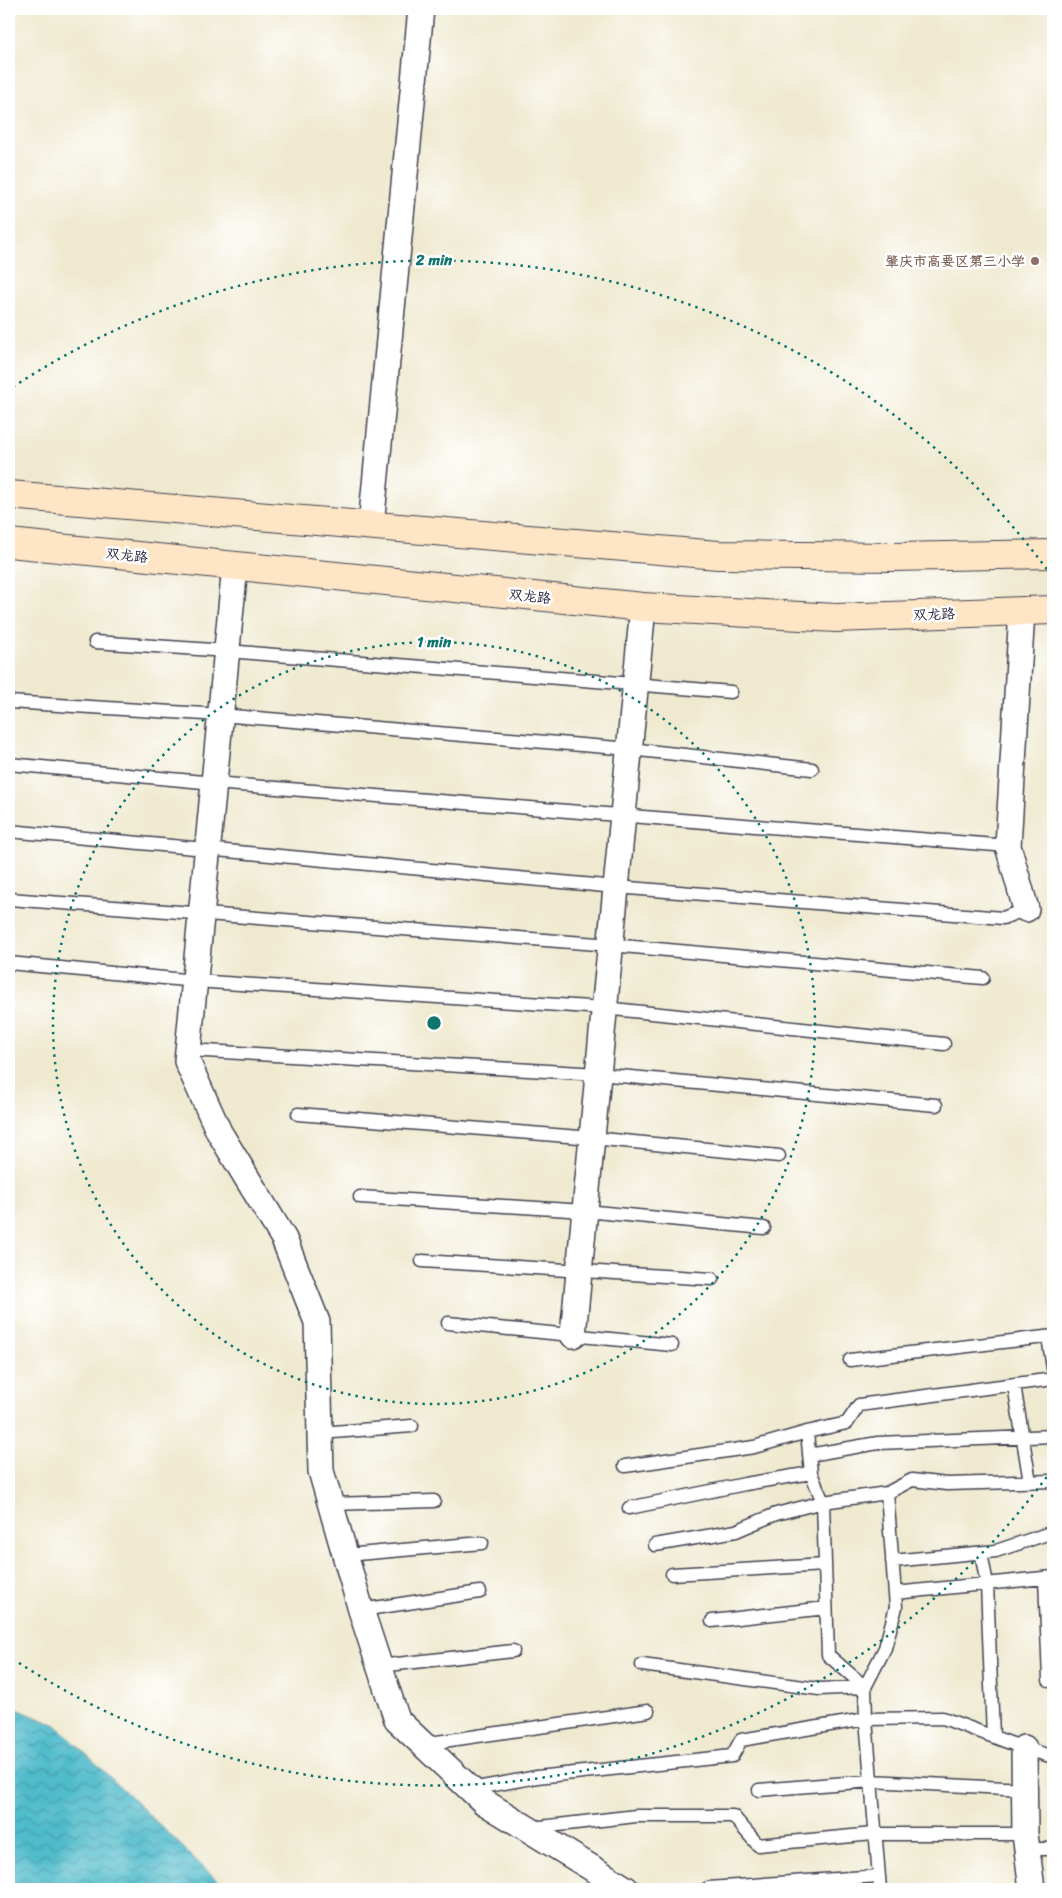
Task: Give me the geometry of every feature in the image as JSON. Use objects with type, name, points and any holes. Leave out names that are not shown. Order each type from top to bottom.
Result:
[{"type":"street","points":[[372,526],[421,9]]},
{"type":"street","points":[[9,495],[718,555],[893,557],[1053,554]]},
{"type":"street","name":"双龙路","points":[[9,543],[644,607],[836,618],[1053,610]]},
{"type":"street","points":[[235,566],[187,1061],[219,1132],[284,1240],[317,1322],[321,1471],[397,1720],[484,1802],[626,1889]]},
{"type":"street","points":[[573,1335],[644,607]]},
{"type":"street","points":[[1022,612],[1008,846],[1026,909]]},
{"type":"street","points":[[1024,1748],[1026,1842],[1032,1889]]},
{"type":"lane","points":[[95,642],[731,692]]},
{"type":"lane","points":[[9,702],[221,715],[630,749],[812,769]]},
{"type":"lane","points":[[9,764],[214,783],[1008,846]]},
{"type":"lane","points":[[9,831],[616,887],[1003,918],[1026,909]]},
{"type":"lane","points":[[9,899],[611,945],[983,978]]},
{"type":"lane","points":[[9,963],[195,981],[604,1008],[944,1044]]},
{"type":"lane","points":[[188,1050],[598,1074],[936,1105]]},
{"type":"lane","points":[[298,1114],[592,1138],[779,1156]]},
{"type":"lane","points":[[360,1197],[585,1212],[764,1228]]},
{"type":"lane","points":[[422,1261],[712,1280]]},
{"type":"lane","points":[[448,1323],[672,1345]]},
{"type":"lane","points":[[850,1360],[1051,1337],[1053,1368]]},
{"type":"lane","points":[[626,1466],[754,1447],[846,1423],[859,1405],[1053,1379]]},
{"type":"lane","points":[[1014,1385],[1030,1482]]},
{"type":"lane","points":[[320,1432],[412,1426]]},
{"type":"lane","points":[[807,1432],[812,1473],[824,1502],[828,1655],[865,1687]]},
{"type":"lane","points":[[810,1455],[878,1443],[1053,1436]]},
{"type":"lane","points":[[629,1508],[745,1484],[812,1473]]},
{"type":"lane","points":[[655,1545],[736,1531],[776,1514],[824,1502],[887,1493],[912,1480],[947,1484],[1053,1481]]},
{"type":"lane","points":[[880,1889],[865,1687],[886,1648],[896,1607],[887,1493]]},
{"type":"lane","points":[[331,1504],[434,1501]]},
{"type":"lane","points":[[892,1561],[996,1551],[1053,1532]]},
{"type":"lane","points":[[346,1555],[482,1543]]},
{"type":"lane","points":[[981,1553],[987,1584],[993,1736]]},
{"type":"lane","points":[[672,1574],[825,1565]]},
{"type":"lane","points":[[895,1593],[1049,1577],[1049,1680]]},
{"type":"lane","points":[[362,1610],[480,1592]]},
{"type":"lane","points":[[712,1621],[826,1608]]},
{"type":"lane","points":[[379,1666],[513,1651]]},
{"type":"lane","points":[[642,1665],[819,1689],[865,1687]]},
{"type":"lane","points":[[422,1744],[648,1711]]},
{"type":"lane","points":[[470,1789],[537,1777],[732,1756],[741,1740],[866,1719],[943,1718],[1053,1757]]},
{"type":"lane","points":[[760,1790],[871,1781],[1025,1789]]},
{"type":"lane","points":[[526,1828],[636,1816],[733,1816],[758,1845],[873,1834],[1026,1842],[1053,1849]]},
{"type":"lane","points":[[708,1888],[879,1876]]},
{"type":"water","points":[[9,1706],[56,1725],[226,1889],[9,1889]]},
{"type":"place","name":"肇庆市高要区第三小学","points":[[1035,261]]}]
